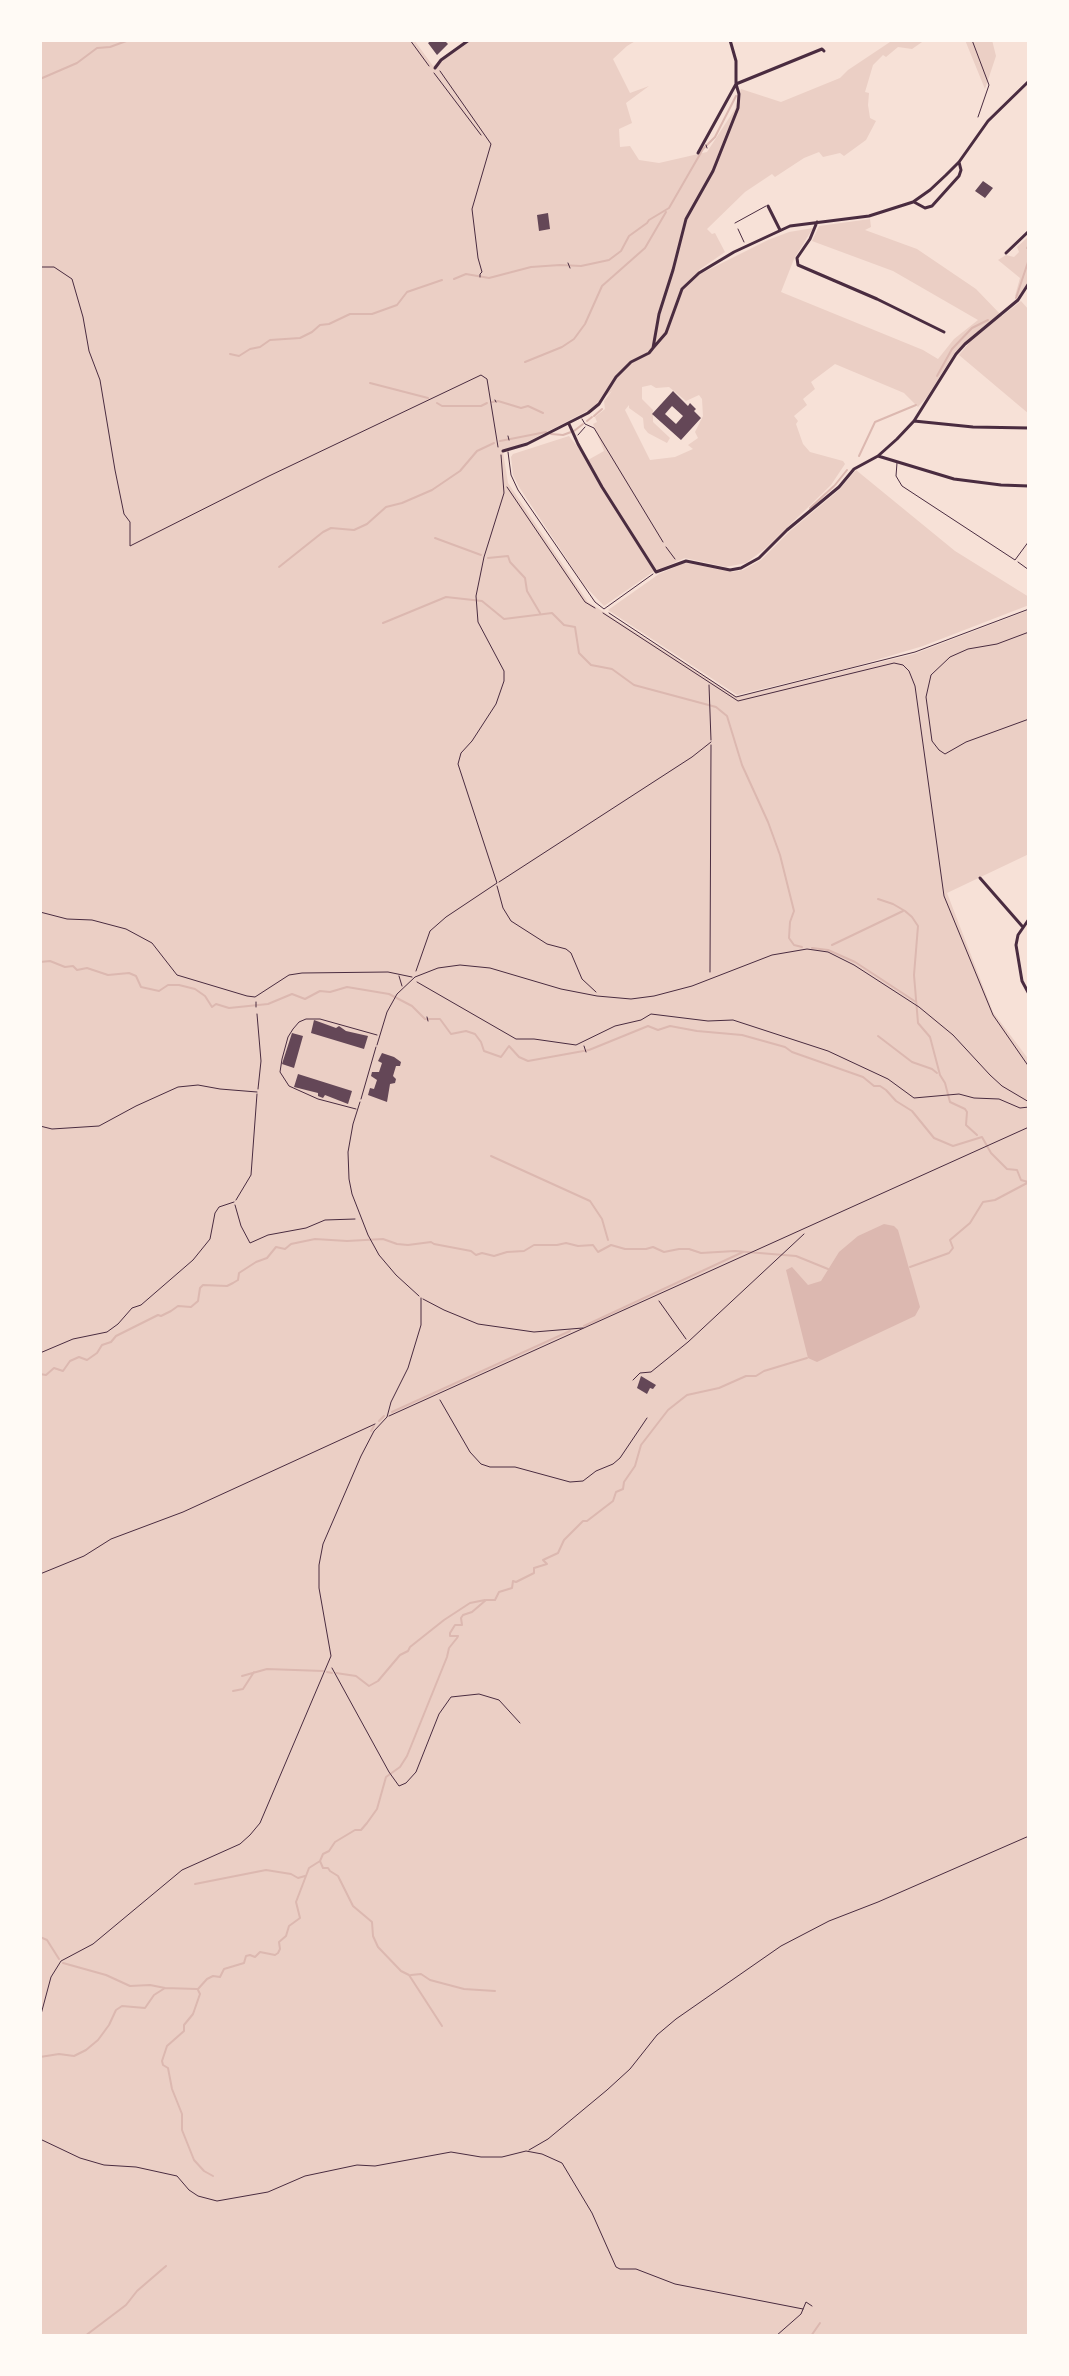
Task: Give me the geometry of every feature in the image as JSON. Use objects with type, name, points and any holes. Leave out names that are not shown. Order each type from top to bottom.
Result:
[{"type":"street","points":[[436,66],[469,40]]},
{"type":"street","points":[[653,348],[659,314],[686,219],[719,157],[738,108],[736,61],[730,40]]},
{"type":"street","points":[[698,153],[736,84],[822,49],[824,51]]},
{"type":"street","points":[[501,452],[527,444],[569,424],[599,404],[616,377],[631,362],[649,353],[666,333],[682,289],[691,279],[734,252],[780,230],[869,216],[913,202],[959,162],[988,121],[1029,81]]},
{"type":"street","points":[[913,202],[925,208],[932,206],[959,176],[959,162]]},
{"type":"street","points":[[770,204],[780,230]]},
{"type":"street","points":[[817,222],[797,258],[798,265],[944,332]]},
{"type":"street","points":[[1006,253],[1029,231]]},
{"type":"street","points":[[569,424],[615,509],[656,572],[686,561],[730,570],[751,563],[839,487],[854,469],[878,456],[914,421],[956,354],[1018,300],[1029,283]]},
{"type":"street","points":[[914,421],[973,427],[1029,428]]},
{"type":"street","points":[[878,456],[954,479],[1029,486]]},
{"type":"street","points":[[980,878],[1022,926]]},
{"type":"street","points":[[1029,919],[1022,926],[1016,945],[1022,981],[1029,994]]},
{"type":"lane","points":[[735,223],[770,204]]},
{"type":"lane","points":[[575,436],[584,430],[582,417]]},
{"type":"lane","points":[[585,424],[594,428],[663,542]]},
{"type":"lane","points":[[508,450],[511,475],[518,490],[589,594],[604,609],[656,572]]},
{"type":"lane","points":[[898,462],[896,476],[902,486],[1015,560],[1029,541]]},
{"type":"lane","points":[[40,912],[126,929],[152,943],[177,975],[247,996],[255,997],[289,975],[302,973],[397,973],[415,977]]},
{"type":"lane","points":[[586,1328],[534,1332],[478,1324],[444,1310],[421,1298],[396,1275],[368,1235],[352,1194],[348,1166],[350,1138],[379,1036],[393,1001],[415,977],[438,968],[475,966],[561,989],[631,999],[692,986],[772,955],[807,949],[828,952],[919,1007],[953,1035],[1002,1086],[1029,1102]]},
{"type":"lane","points":[[397,973],[402,989]]},
{"type":"lane","points":[[256,1002],[256,1007]]},
{"type":"lane","points":[[357,1110],[318,1099],[289,1086],[280,1072],[285,1048],[296,1025],[310,1018],[379,1036]]},
{"type":"lane","points":[[40,2018],[51,1977],[61,1961],[93,1944],[182,1870],[226,1852],[250,1835],[260,1823],[330,1662],[331,1648],[319,1588],[323,1544],[361,1456],[381,1422],[1029,1127]]},
{"type":"lane","points":[[387,1417],[417,1342],[421,1325],[421,1298]]},
{"type":"path","points":[[410,40],[481,135]]},
{"type":"path","points":[[972,40],[989,85],[978,117]]},
{"type":"path","points":[[436,66],[491,144],[472,209],[482,272],[480,276]]},
{"type":"path","points":[[735,223],[744,242]]},
{"type":"path","points":[[568,263],[570,268]]},
{"type":"path","points":[[40,267],[54,267],[72,279],[89,351],[100,380],[124,514],[130,522],[130,546],[481,375],[487,379],[505,486],[484,557],[476,604],[478,622],[504,671],[504,681],[496,704],[461,753],[458,764],[468,787],[503,908],[511,921],[547,944],[571,953],[582,979],[597,996]]},
{"type":"path","points":[[508,436],[509,440]]},
{"type":"path","points":[[505,486],[585,602],[738,701],[894,663],[903,665],[909,671],[915,686],[944,896],[993,1015],[1029,1067]]},
{"type":"path","points":[[663,542],[677,563]]},
{"type":"path","points":[[1015,560],[1029,570]]},
{"type":"path","points":[[604,609],[736,697],[915,652],[1029,609]]},
{"type":"path","points":[[1029,632],[997,644],[958,652],[931,675],[926,697],[928,722],[935,745],[945,754],[966,742],[1029,719]]},
{"type":"path","points":[[709,683],[710,979]]},
{"type":"path","points":[[415,977],[430,931],[446,917],[711,742]]},
{"type":"path","points":[[417,982],[516,1039],[576,1045],[615,1026],[641,1020],[651,1014],[697,1020],[733,1020],[828,1051],[888,1079],[914,1098],[950,1093],[990,1098],[1020,1108],[1029,1107]]},
{"type":"path","points":[[40,1353],[73,1339],[107,1332],[118,1324],[132,1308],[141,1305],[193,1260],[210,1239],[219,1207],[234,1202],[251,1175],[261,1061],[257,1014]]},
{"type":"path","points":[[427,1017],[428,1021]]},
{"type":"path","points":[[584,1046],[586,1052]]},
{"type":"path","points":[[40,1126],[52,1129],[99,1126],[178,1087],[198,1085],[257,1092]]},
{"type":"path","points":[[234,1202],[250,1243],[325,1220],[361,1219]]},
{"type":"path","points":[[633,1380],[640,1373],[651,1372],[688,1342],[805,1233]]},
{"type":"path","points":[[655,1296],[688,1342]]},
{"type":"path","points":[[437,1394],[470,1452],[481,1464],[515,1467],[570,1482],[580,1482],[613,1464],[647,1418]]},
{"type":"path","points":[[40,1574],[84,1556],[111,1539],[183,1512],[381,1422]]},
{"type":"path","points":[[330,1662],[399,1786],[416,1772],[439,1714],[451,1697],[479,1694],[499,1700],[520,1723]]},
{"type":"path","points":[[40,2139],[80,2158],[104,2165],[136,2167],[177,2176],[198,2196],[217,2201],[268,2192],[305,2176],[357,2165],[375,2166],[451,2152],[502,2157],[526,2151],[548,2139],[618,2080],[657,2035],[676,2019],[781,1946],[829,1921],[1029,1836]]},
{"type":"path","points":[[526,2151],[562,2163],[620,2269],[636,2269],[675,2284],[803,2309]]},
{"type":"path","points":[[776,2336],[798,2318],[806,2302],[812,2306]]},
{"type":"shaded area","points":[[40,40],[414,40],[433,66],[466,40],[637,40],[613,59],[630,93],[649,86],[626,103],[632,123],[619,129],[620,147],[630,146],[639,160],[659,163],[707,152],[735,109],[741,89],[781,102],[840,78],[893,40],[925,40],[912,49],[898,47],[873,65],[865,92],[869,93],[870,118],[876,121],[866,140],[844,156],[840,153],[823,157],[819,152],[804,158],[745,192],[707,229],[715,233],[725,252],[699,270],[698,275],[768,240],[813,228],[794,259],[781,292],[938,359],[954,339],[978,320],[893,271],[812,241],[819,226],[870,219],[871,227],[865,230],[917,249],[976,289],[1002,316],[1021,301],[1029,310],[1029,414],[959,355],[970,342],[955,352],[918,407],[904,393],[835,364],[811,382],[815,389],[803,399],[807,405],[794,416],[803,444],[810,452],[845,464],[831,485],[766,548],[746,563],[726,567],[685,558],[653,572],[604,606],[584,585],[519,487],[513,475],[511,457],[569,436],[588,460],[604,451],[593,424],[597,422],[595,417],[605,409],[604,401],[612,391],[589,410],[503,452],[508,483],[588,602],[737,697],[914,654],[1029,610],[1029,854],[947,893],[993,1012],[1029,1060],[1029,2336],[40,2336]],"holes":[[[651,385],[656,388],[669,387],[686,401],[699,395],[703,416],[695,432],[698,438],[688,445],[693,449],[675,457],[650,460],[625,410],[629,405],[643,418],[648,433],[667,443],[670,438],[653,422],[653,410],[642,399],[642,387]]]},
{"type":"shaded area","points":[[965,40],[992,40],[996,56],[985,89]]},
{"type":"shaded area","points":[[1029,236],[1029,280],[1019,297],[1015,296],[1020,278],[998,260],[1006,255],[1014,257],[1019,252],[1017,247]]},
{"type":"shaded area","points":[[856,470],[955,551],[1029,597],[1029,605],[923,646],[853,667],[737,695],[608,610],[659,574],[682,564],[732,572],[761,560],[839,490]]},
{"type":"shaded area","points":[[884,1224],[898,1230],[920,1307],[915,1316],[817,1362],[808,1358],[786,1270],[792,1267],[808,1285],[821,1281],[839,1252],[858,1236]]},
{"type":"building","points":[[444,40],[448,44],[437,55],[428,43]]},
{"type":"building","points":[[983,181],[993,188],[985,198],[975,191]]},
{"type":"building","points":[[548,213],[550,229],[539,231],[537,215]]},
{"type":"building","points":[[673,391],[688,406],[690,403],[701,418],[681,440],[652,414]],"holes":[[[672,406],[683,416],[676,424],[665,414]]]},
{"type":"building","points":[[314,1020],[368,1036],[364,1049],[311,1033]]},
{"type":"building","points":[[292,1033],[303,1036],[294,1068],[282,1064]]},
{"type":"building","points":[[382,1053],[401,1062],[400,1066],[396,1066],[393,1076],[395,1083],[390,1084],[387,1102],[368,1095],[377,1080],[371,1076],[372,1072],[379,1072],[382,1063],[378,1061]]},
{"type":"building","points":[[298,1074],[352,1091],[348,1104],[294,1087]]},
{"type":"building","points":[[641,1376],[656,1385],[647,1394],[637,1388]]},
{"type":"waterway","points":[[40,79],[77,63],[97,48],[129,40]]},
{"type":"waterway","points":[[454,279],[466,274],[489,278],[531,267],[581,266],[609,260],[621,251],[629,236],[669,208],[703,149],[715,137],[736,96]]},
{"type":"waterway","points":[[525,362],[574,339],[585,324],[602,286],[645,248],[666,212]]},
{"type":"waterway","points":[[1016,298],[1029,259]]},
{"type":"waterway","points":[[230,354],[239,356],[270,340],[300,338],[320,325],[350,314],[372,314],[397,305],[407,292],[442,280]]},
{"type":"waterway","points":[[937,376],[952,349],[972,328],[988,320]]},
{"type":"waterway","points":[[370,383],[428,398]]},
{"type":"waterway","points":[[492,402],[521,408],[528,406],[543,413]]},
{"type":"waterway","points":[[437,403],[442,406],[481,406],[487,403]]},
{"type":"waterway","points":[[859,456],[875,422],[916,405]]},
{"type":"waterway","points":[[594,416],[602,409]]},
{"type":"waterway","points":[[587,421],[592,417]]},
{"type":"waterway","points":[[574,431],[583,424]]},
{"type":"waterway","points":[[500,441],[546,432]]},
{"type":"waterway","points":[[551,434],[571,432]]},
{"type":"waterway","points":[[279,567],[323,532],[331,528],[354,530],[367,524],[386,507],[432,490],[460,471],[477,451],[494,443]]},
{"type":"waterway","points":[[835,485],[847,470]]},
{"type":"waterway","points":[[810,508],[834,486]]},
{"type":"waterway","points":[[435,538],[481,555]]},
{"type":"waterway","points":[[488,558],[508,556],[525,578],[527,591],[540,613]]},
{"type":"waterway","points":[[383,623],[446,597],[482,601],[504,619],[552,613],[564,625],[575,627],[579,653],[591,665],[612,669],[634,685],[716,707],[727,716],[742,765],[780,855],[794,911],[789,938],[794,945],[802,947]]},
{"type":"waterway","points":[[878,899],[905,911],[918,926],[914,975],[918,1023],[930,1037],[950,1102],[965,1109],[966,1125],[977,1135]]},
{"type":"waterway","points":[[832,945],[903,911]]},
{"type":"waterway","points":[[812,948],[828,950],[855,962],[916,1002]]},
{"type":"waterway","points":[[40,962],[50,961],[65,967],[73,966],[77,970],[87,968],[108,975],[129,973],[136,976],[141,987],[159,991],[168,985],[195,989],[205,996],[212,1007],[216,1004],[229,1008],[268,1004],[292,994],[305,999],[320,991],[330,992],[347,987],[389,994],[412,1006],[425,1019],[440,1019],[451,1034],[466,1031],[475,1034],[484,1051],[501,1057],[509,1046],[519,1057],[528,1061],[589,1050],[648,1026],[658,1030],[670,1026],[742,1035],[785,1047],[880,1086],[912,1111],[934,1138],[953,1146],[982,1137],[991,1153],[1007,1169],[1017,1170],[1021,1180],[1028,1182]]},
{"type":"waterway","points":[[878,1036],[912,1062],[937,1073]]},
{"type":"waterway","points":[[491,1156],[590,1201],[602,1219],[608,1240]]},
{"type":"waterway","points":[[910,1267],[949,1253],[953,1248],[950,1240],[970,1223],[983,1202],[995,1200],[1029,1182]]},
{"type":"waterway","points":[[40,1374],[46,1375],[54,1368],[63,1371],[70,1361],[79,1357],[87,1360],[116,1336],[178,1306],[191,1307],[198,1301],[203,1285],[227,1286],[233,1283],[238,1280],[239,1273],[267,1258],[276,1247],[285,1249],[291,1244],[315,1239],[383,1239],[408,1245],[431,1242],[471,1251],[476,1255],[494,1256],[524,1251],[534,1245],[566,1243],[593,1245],[598,1252],[611,1245],[625,1249],[653,1247],[664,1252],[679,1249],[701,1253],[735,1251],[796,1256],[828,1269]]},
{"type":"waterway","points":[[584,1326],[743,1252]]},
{"type":"waterway","points":[[392,1412],[570,1331]]},
{"type":"waterway","points":[[198,1989],[207,1979],[220,1977],[224,1969],[244,1963],[246,1956],[255,1957],[260,1952],[278,1953],[279,1942],[286,1936],[289,1926],[300,1918],[296,1902],[309,1868],[320,1861],[335,1842],[355,1830],[361,1830],[377,1809],[386,1777],[400,1767],[407,1756],[449,1648],[458,1636],[450,1636],[450,1633],[455,1625],[462,1625],[463,1615],[472,1612],[486,1600],[495,1600],[499,1592],[512,1588],[513,1581],[547,1564],[543,1560],[558,1553],[564,1540],[583,1521],[613,1501],[635,1466],[641,1445],[668,1410],[687,1395],[719,1388],[746,1376],[756,1376],[807,1358]]},
{"type":"waterway","points":[[379,1421],[384,1416]]},
{"type":"waterway","points":[[371,1431],[374,1426]]},
{"type":"waterway","points":[[336,1673],[356,1676],[369,1686],[378,1681],[400,1655],[444,1620],[470,1603],[485,1600]]},
{"type":"waterway","points":[[242,1676],[267,1669],[323,1671]]},
{"type":"waterway","points":[[233,1691],[243,1689],[254,1672]]},
{"type":"waterway","points":[[327,1672],[332,1673]]},
{"type":"waterway","points":[[320,1861],[323,1868],[338,1876],[353,1906],[372,1922],[378,1947],[409,1975],[442,2026]]},
{"type":"waterway","points":[[195,1884],[266,1870],[298,1878],[305,1876]]},
{"type":"waterway","points":[[40,1937],[47,1940],[59,1959]]},
{"type":"waterway","points":[[63,1963],[106,1975],[130,1986],[165,1988]]},
{"type":"waterway","points":[[411,1975],[421,1974],[430,1980],[464,1989],[495,1991]]},
{"type":"waterway","points":[[40,2057],[59,2054],[74,2056],[86,2050],[98,2040],[116,2010],[122,2006],[145,2008],[154,1995],[165,1988],[197,1989]]},
{"type":"waterway","points":[[198,1990],[200,1994],[193,2014],[184,2025],[184,2031],[167,2046],[162,2061],[168,2068],[182,2114],[182,2130],[194,2160],[213,2176]]},
{"type":"waterway","points":[[85,2336],[126,2305],[166,2266]]},
{"type":"waterway","points":[[811,2336],[820,2323]]}]
